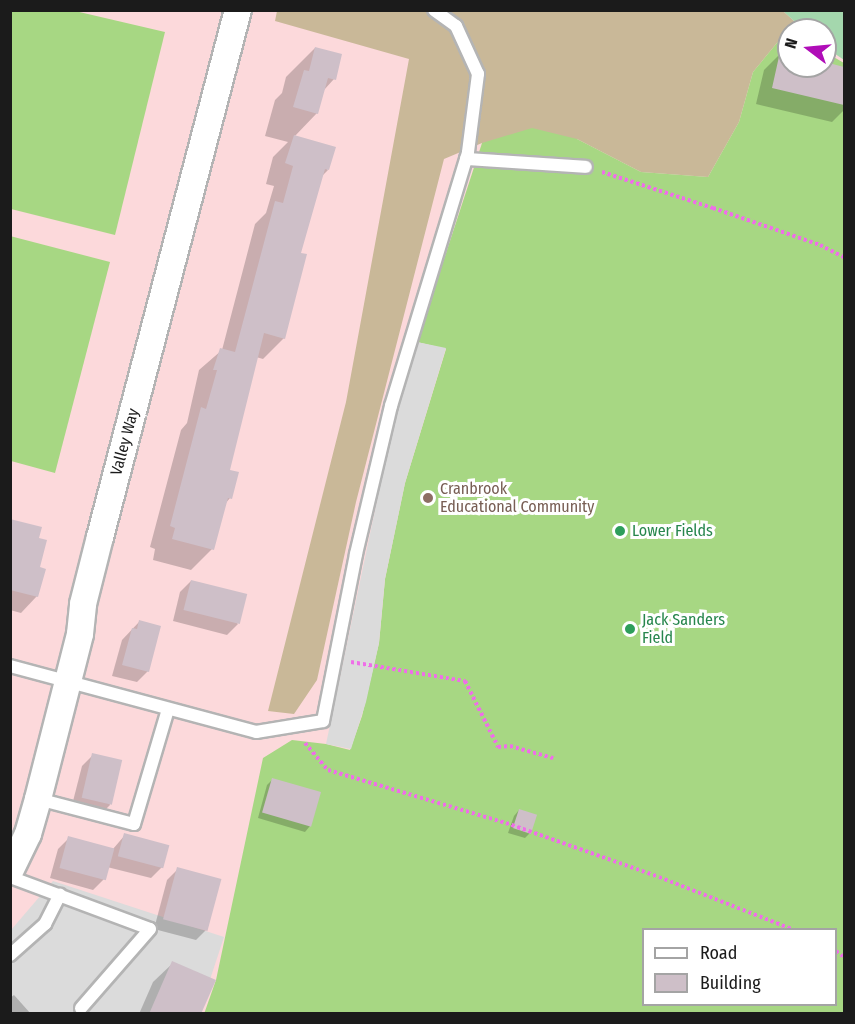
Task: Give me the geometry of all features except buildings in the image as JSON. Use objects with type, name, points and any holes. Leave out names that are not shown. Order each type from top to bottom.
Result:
[{"type":"street","name":"Valley Way","points":[[10,872],[28,834],[38,799],[80,634],[83,604],[238,10]]},
{"type":"lane","points":[[10,666],[256,732],[323,721],[356,554],[391,406],[466,159],[478,74],[456,26],[434,10]]},
{"type":"lane","points":[[466,159],[586,167]]},
{"type":"lane","points":[[38,799],[134,824],[168,709]]},
{"type":"lane","points":[[10,877],[150,929],[81,1008]]},
{"type":"lane","points":[[10,955],[45,924],[60,895]]},
{"type":"path","points":[[586,167],[745,219],[844,257]]},
{"type":"path","points":[[335,661],[465,681],[498,747],[510,746],[553,758]]},
{"type":"path","points":[[292,726],[328,770],[506,823],[680,885],[789,928]]},
{"type":"shaded area","points":[[11,10],[75,11],[165,32],[115,235],[11,209]]},
{"type":"shaded area","name":"Cranbrook Educational Community","points":[[11,11],[844,11],[844,1013],[11,1013]]},
{"type":"shaded area","points":[[277,11],[783,11],[791,18],[777,18],[777,43],[753,72],[739,122],[708,177],[641,172],[577,139],[482,143],[444,159],[356,502],[317,680],[294,714],[268,711],[346,402],[409,59],[275,21]]},
{"type":"shaded area","points":[[783,11],[844,11],[844,60],[837,55],[837,18],[791,18]]},
{"type":"shaded area","name":"Lower Fields","points":[[777,43],[777,78],[837,78],[837,59],[844,63],[844,1013],[204,1014],[216,980],[263,758],[292,740],[326,744],[350,750],[362,716],[379,643],[385,579],[405,483],[446,349],[417,342],[482,143],[532,128],[577,139],[641,172],[708,177],[739,122],[753,72]]},
{"type":"shaded area","points":[[10,236],[110,262],[55,473],[11,461]]},
{"type":"shaded area","points":[[417,342],[446,348],[405,483],[385,579],[379,643],[366,702],[351,749],[326,744],[392,429]]},
{"type":"shaded area","points":[[53,881],[224,937],[199,1013],[11,1014],[11,930]]},
{"type":"place","name":"Cranbrook Educational Community","points":[[428,498]]},
{"type":"place","name":"Lower Fields","points":[[620,531]]},
{"type":"place","name":"Jack Sanders Field","points":[[630,629]]}]
